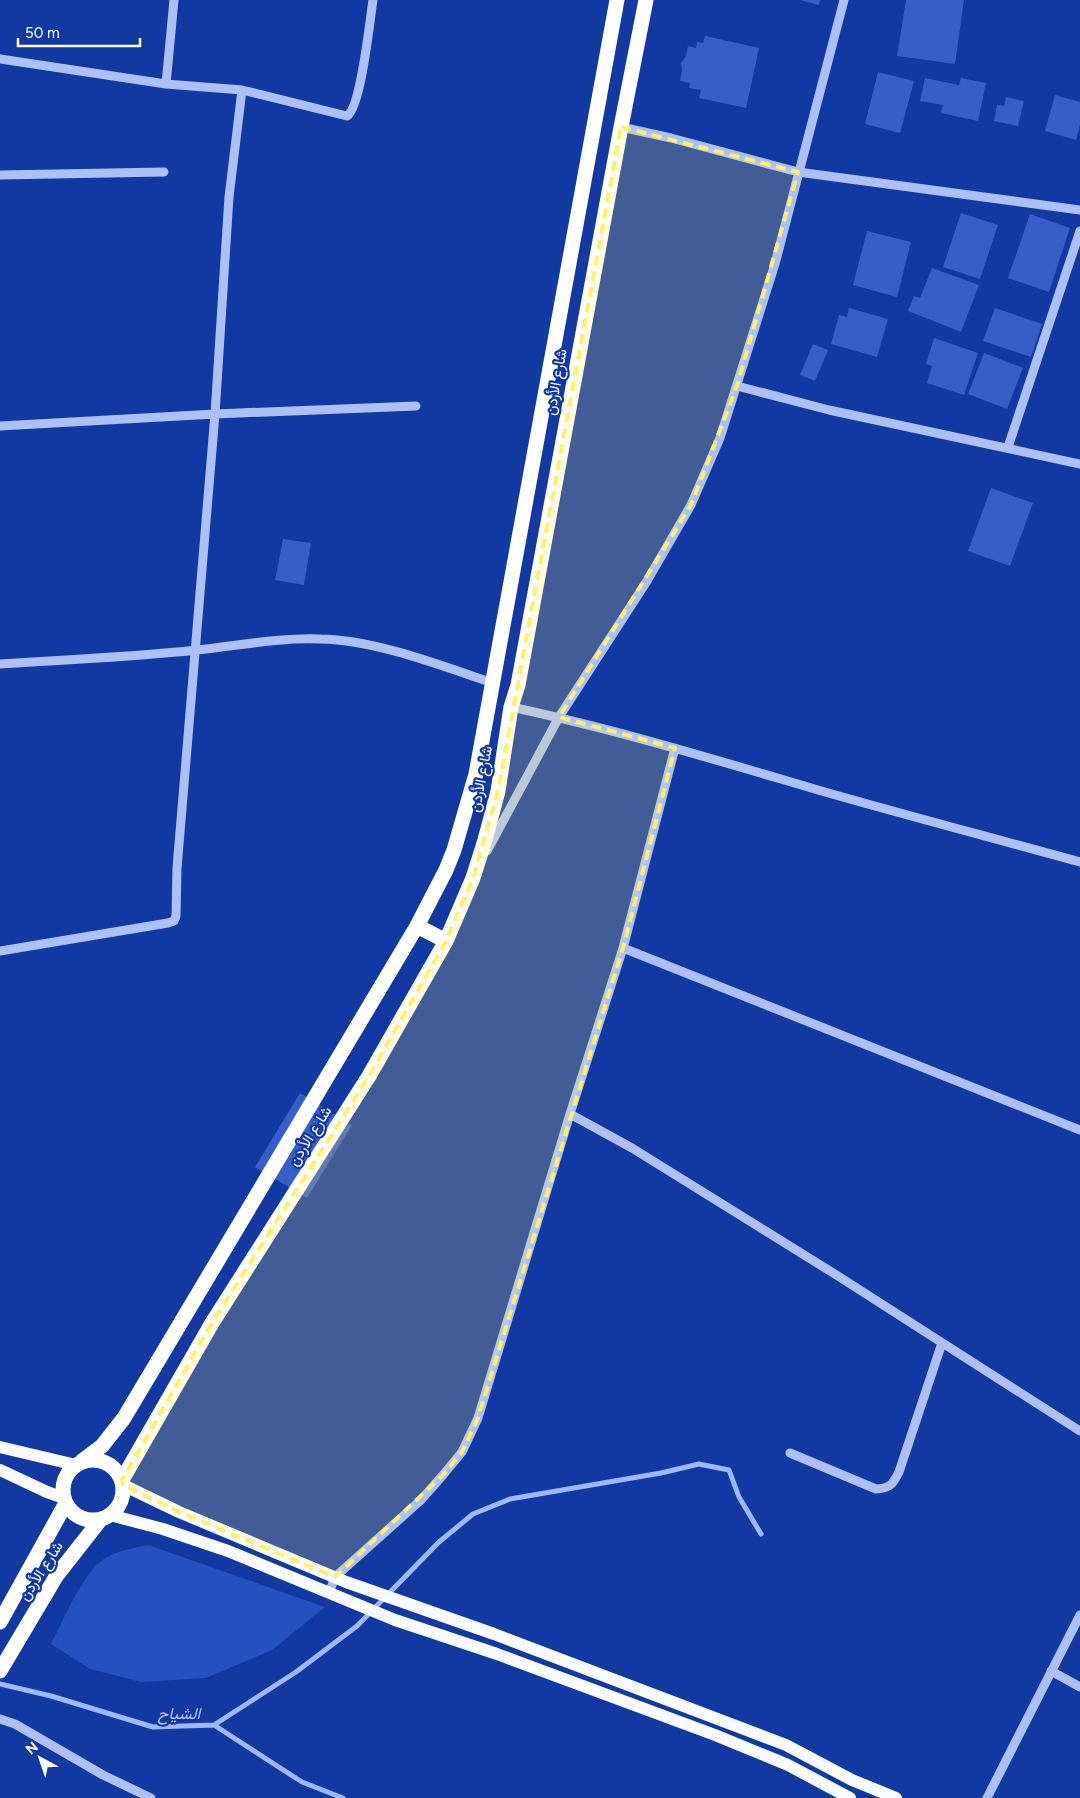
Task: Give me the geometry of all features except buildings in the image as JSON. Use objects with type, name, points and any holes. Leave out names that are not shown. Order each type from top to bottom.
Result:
[{"type":"highway","name":"شارع الأردن","points":[[79,1463],[102,1446],[124,1418],[418,926],[446,870],[476,774],[617,0]]},
{"type":"highway","name":"شارع الأردن","points":[[123,1482],[212,1323],[369,1076],[446,941],[473,878],[498,791],[512,706],[518,685],[646,0]]},
{"type":"highway","points":[[418,926],[446,941]]},
{"type":"highway","points":[[92,1459],[102,1460],[118,1472],[123,1482],[121,1502],[105,1517],[92,1520],[77,1515],[65,1500],[64,1483],[70,1470],[79,1463],[92,1459]]},
{"type":"highway","name":"شارع الأردن","points":[[0,1622],[65,1500]]},
{"type":"highway","name":"شارع الأردن","points":[[0,1671],[57,1575],[105,1517]]},
{"type":"main road","points":[[0,1447],[79,1463]]},
{"type":"main road","points":[[0,1470],[65,1500]]},
{"type":"main road","points":[[123,1482],[179,1512],[341,1580],[503,1637],[786,1745],[852,1780],[896,1798]]},
{"type":"main road","points":[[105,1517],[163,1529],[228,1551],[395,1620],[497,1654],[716,1735],[788,1765],[850,1798]]},
{"type":"street","points":[[166,84],[174,0]]},
{"type":"street","points":[[0,60],[166,84],[242,90],[344,116],[349,115],[354,108],[362,78],[373,0]]},
{"type":"street","points":[[473,878],[559,716],[647,581],[691,505],[720,438],[775,264],[844,0]]},
{"type":"street","points":[[0,951],[160,925],[175,920],[177,868],[215,414],[229,197],[242,90]]},
{"type":"street","points":[[621,127],[798,172],[1080,210]]},
{"type":"street","points":[[0,175],[164,172]]},
{"type":"street","points":[[1008,447],[1080,231]]},
{"type":"street","points":[[737,386],[829,410],[1080,464]]},
{"type":"street","points":[[0,426],[215,414],[416,406]]},
{"type":"street","points":[[0,664],[196,650],[322,638],[368,645],[424,660],[493,683]]},
{"type":"street","points":[[512,706],[559,716],[1080,862]]},
{"type":"street","points":[[333,1594],[341,1580],[421,1500],[462,1452],[478,1418],[570,1114],[623,948],[675,748]]},
{"type":"street","points":[[623,948],[1080,1130]]},
{"type":"street","points":[[570,1114],[632,1148],[1080,1431]]},
{"type":"street","points":[[790,1453],[876,1488],[886,1488],[894,1482],[899,1472],[942,1343]]},
{"type":"street","points":[[986,1798],[1080,1615]]},
{"type":"street","points":[[1051,1671],[1080,1687]]},
{"type":"street","points":[[0,1719],[15,1724],[103,1775],[151,1798]]},
{"type":"highlighted area","points":[[621,127],[798,172],[737,386],[691,505],[559,717],[675,748],[623,948],[478,1418],[462,1452],[443,1475],[335,1577],[179,1512],[123,1485],[122,1480],[212,1323],[369,1076],[446,941],[473,878],[498,791]]},
{"type":"shaded area","points":[[149,1545],[325,1607],[272,1650],[206,1678],[141,1682],[90,1669],[51,1644],[80,1588],[94,1568],[101,1561],[112,1555],[124,1550]]},
{"type":"waterway","points":[[214,1725],[296,1672],[357,1626],[439,1542],[473,1514],[510,1499],[661,1473],[699,1464],[729,1470],[739,1497],[761,1534]]},
{"type":"waterway","name":"الشياح","points":[[0,1684],[51,1696],[153,1727],[214,1725],[302,1782],[343,1798]]}]
